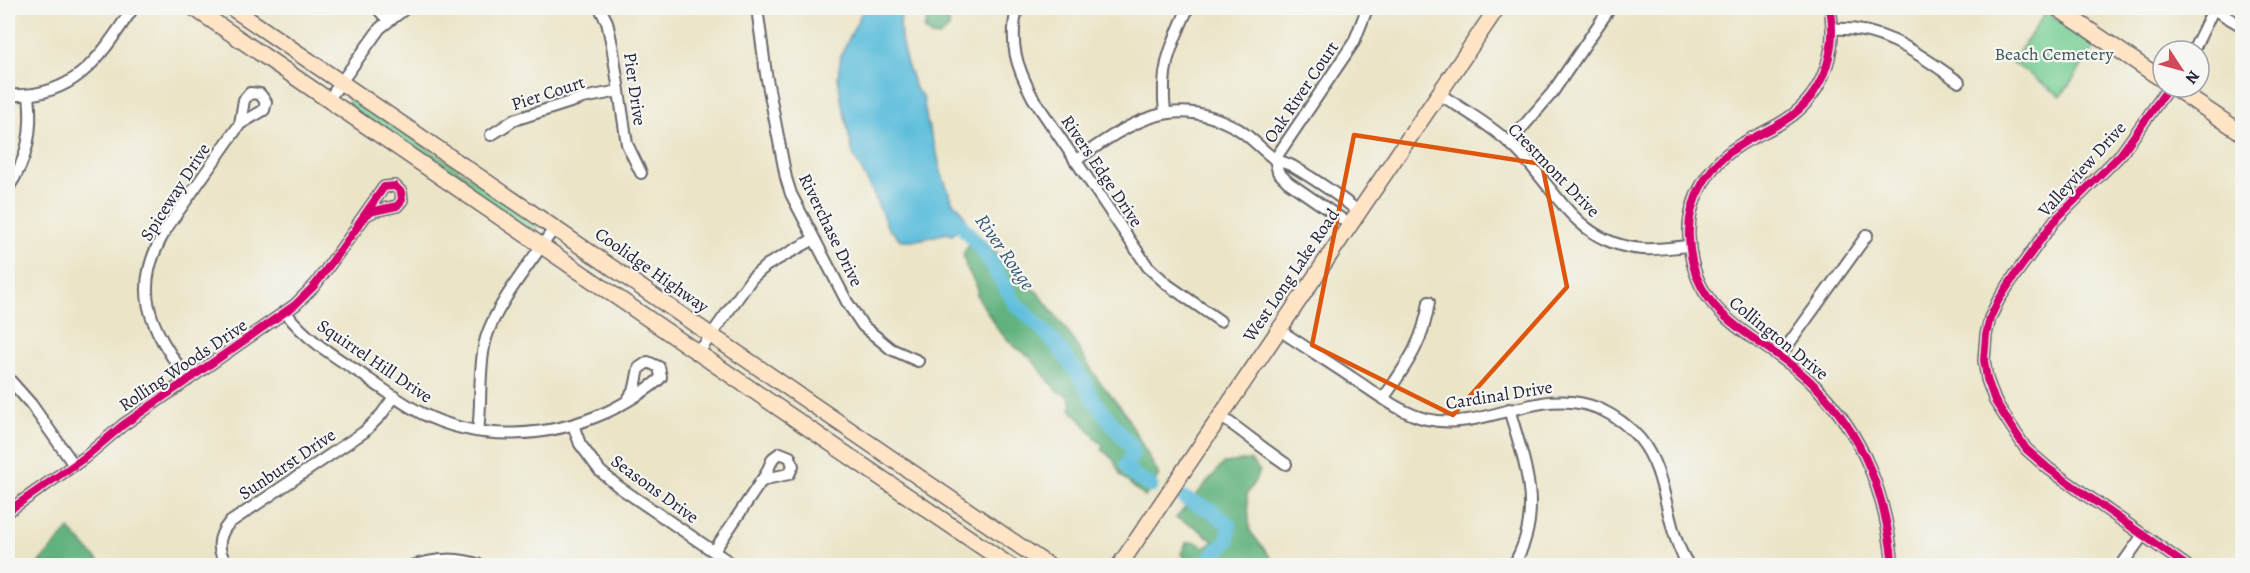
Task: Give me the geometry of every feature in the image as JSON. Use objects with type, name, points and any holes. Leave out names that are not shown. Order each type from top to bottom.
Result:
[{"type":"main road","points":[[194,8],[1010,566]]},
{"type":"main road","name":"Coolidge Highway","points":[[232,8],[1049,566]]},
{"type":"main road","name":"West Long Lake Road","points":[[1119,566],[1497,8]]},
{"type":"main road","points":[[2057,8],[2151,72]]},
{"type":"main road","points":[[2190,99],[2242,133]]},
{"type":"main road","points":[[963,533],[975,532],[982,527],[984,522]]},
{"type":"main road","points":[[988,550],[998,541],[1012,541]]},
{"type":"street","points":[[8,95],[29,95],[66,84],[87,70],[102,53],[133,8]]},
{"type":"street","points":[[377,8],[388,20]]},
{"type":"street","points":[[330,99],[371,39],[388,20],[406,8]]},
{"type":"street","name":"Pier Drive","points":[[600,8],[610,34],[628,150],[641,173]]},
{"type":"street","name":"Riverchase Drive","points":[[757,8],[766,74],[791,194],[847,302],[863,326],[891,349],[918,361]]},
{"type":"street","name":"Rivers Edge Drive","points":[[1017,8],[1014,47],[1019,72],[1033,98],[1148,267],[1168,285],[1220,321]]},
{"type":"street","points":[[1165,113],[1163,84],[1166,65],[1171,46],[1188,8]]},
{"type":"street","points":[[1509,143],[1552,93],[1610,8]]},
{"type":"street","name":"Collington Drive","points":[[1830,8],[1831,52],[1824,72],[1804,105],[1785,120],[1732,150],[1707,176],[1689,222],[1690,258],[1697,279],[1716,309],[1736,326],[1780,356],[1815,386],[1831,403],[1861,448],[1884,507],[1893,566]]},
{"type":"street","points":[[2199,39],[2213,8],[2242,26]]},
{"type":"street","name":"Oak River Court","points":[[1275,159],[1354,42],[1367,9]]},
{"type":"street","points":[[1832,29],[1860,29],[1884,36],[1906,46],[1959,82]]},
{"type":"street","name":"Pier Court","points":[[491,135],[514,120],[584,98],[619,91]]},
{"type":"street","name":"Crestmont Drive","points":[[1438,93],[1509,143],[1532,166],[1576,221],[1598,236],[1634,249],[1689,246]]},
{"type":"street","points":[[8,188],[20,169],[28,145],[32,120],[29,95]]},
{"type":"street","name":"Valleyview Drive","points":[[2162,99],[2121,154],[2055,220],[1998,301],[1990,318],[1984,345],[1985,369],[1990,390],[2026,449],[2049,469],[2187,566]]},
{"type":"street","points":[[1075,160],[1141,119],[1165,113],[1195,114],[1224,122],[1247,136],[1275,159],[1298,169],[1354,218]]},
{"type":"street","name":"Spiceway Drive","points":[[188,381],[156,332],[148,303],[149,270],[164,233],[240,124]]},
{"type":"street","points":[[1275,159],[1278,172],[1288,182],[1354,218]]},
{"type":"street","name":"Rolling Woods Drive","points":[[8,512],[74,465],[123,425],[286,313],[315,285],[358,224]]},
{"type":"street","points":[[478,431],[484,344],[490,327],[555,227]]},
{"type":"street","points":[[1780,356],[1867,235]]},
{"type":"street","points":[[699,352],[752,278],[767,265],[814,239]]},
{"type":"street","points":[[1383,399],[1418,345],[1425,326],[1429,302]]},
{"type":"street","name":"Squirrel Hill Drive","points":[[286,313],[313,342],[394,397],[436,420],[478,431],[523,434],[551,431],[594,418],[627,401]]},
{"type":"street","name":"Cardinal Drive","points":[[1278,329],[1405,412],[1438,421],[1471,419],[1546,401],[1578,403],[1607,413],[1640,439],[1656,464],[1677,541],[1689,566]]},
{"type":"street","points":[[8,378],[31,404],[74,465]]},
{"type":"street","name":"Sunburst Drive","points":[[229,566],[222,557],[219,547],[222,534],[229,524],[364,432],[381,415],[394,397]]},
{"type":"street","points":[[1509,410],[1527,476],[1531,508],[1526,537],[1512,566]]},
{"type":"street","points":[[1220,416],[1286,464]]},
{"type":"street","name":"Seasons Drive","points":[[573,425],[580,444],[600,471],[619,487],[735,566]]},
{"type":"street","points":[[714,551],[760,482]]},
{"type":"street","points":[[2121,566],[2143,535]]},
{"type":"street","points":[[412,566],[433,560],[452,559],[483,566]]},
{"type":"highlighted area","points":[[1354,135],[1542,164],[1567,287],[1453,415],[1312,345]]},
{"type":"green space","points":[[931,8],[941,8],[942,15],[950,18],[949,28],[939,37],[931,36],[924,29]]},
{"type":"green space","name":"Beach Cemetery","points":[[2046,12],[2096,46],[2061,96],[2012,62]]},
{"type":"green space","points":[[355,98],[533,221],[537,226],[536,229],[531,231],[351,108],[347,103],[350,99]]},
{"type":"green space","points":[[977,234],[1040,295],[1068,332],[1098,380],[1123,410],[1159,475],[1145,497],[1121,476],[1113,459],[1102,450],[1103,445],[1070,409],[1072,404],[1068,396],[1057,391],[1029,356],[1015,347],[999,331],[977,296],[977,287],[966,267],[963,254]]},
{"type":"green space","points":[[1250,460],[1260,471],[1247,495],[1250,531],[1274,565],[1192,565],[1181,554],[1186,543],[1195,542],[1205,547],[1214,542],[1194,526],[1176,518],[1224,463]]},
{"type":"green space","points":[[69,529],[102,565],[37,565]]},
{"type":"water","points":[[864,8],[902,8],[900,22],[903,50],[914,87],[923,97],[927,122],[941,172],[953,203],[959,207],[966,219],[952,235],[947,233],[917,240],[901,240],[888,228],[853,154],[838,77],[841,55]]},
{"type":"waterway","name":"River Rouge","points":[[948,210],[984,252],[1016,305],[1056,344],[1095,402],[1132,448],[1133,453],[1127,464],[1131,472],[1151,486]]},
{"type":"waterway","name":"River Rouge","points":[[1185,499],[1211,510],[1229,525],[1228,540],[1213,554],[1208,566]]},
{"type":"cycle path","points":[[1830,8],[1832,23],[1830,52],[1827,66],[1814,92],[1805,104],[1782,123],[1743,143],[1720,160],[1703,183],[1697,196],[1689,223],[1689,237],[1693,266],[1703,289],[1717,308],[1734,324],[1795,368],[1815,386],[1847,426],[1860,447],[1878,492],[1885,516],[1893,566]]},
{"type":"cycle path","points":[[2160,99],[2121,154],[2055,220],[2015,275],[1990,318],[1984,360],[1987,379],[1995,401],[2026,449],[2049,469],[2187,566]]},
{"type":"cycle path","points":[[8,511],[84,458],[123,425],[295,305],[315,285],[366,215],[397,206],[402,200],[401,192],[395,186],[384,187],[358,224]]}]
